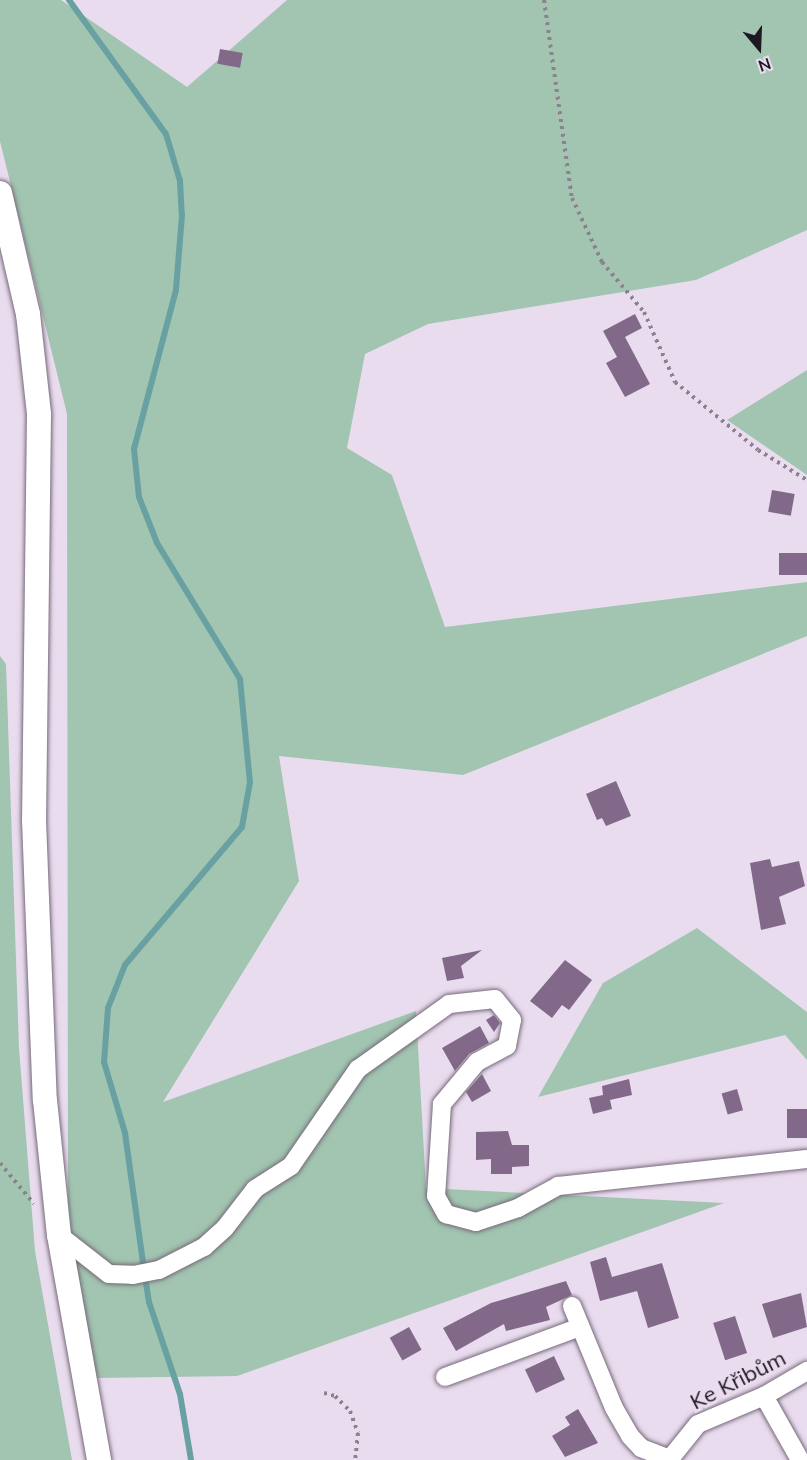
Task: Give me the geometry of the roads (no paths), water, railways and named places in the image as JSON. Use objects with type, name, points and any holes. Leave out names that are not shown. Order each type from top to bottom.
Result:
[{"type":"main road","points":[[0,194],[28,314],[38,402],[34,913],[43,1078],[59,1235],[99,1460]]},
{"type":"street","points":[[59,1235],[109,1274],[133,1275],[159,1269],[204,1247],[225,1228],[255,1189],[291,1166],[358,1069],[449,1004],[495,999],[512,1020],[507,1046],[477,1062],[442,1104],[436,1196],[446,1214],[476,1222],[518,1208],[558,1186],[807,1159]]},
{"type":"street","points":[[572,1306],[614,1408],[630,1436],[641,1448],[669,1460]]},
{"type":"street","points":[[445,1377],[579,1327]]},
{"type":"street","name":"Ke Křibům","points":[[669,1460],[699,1425],[764,1396],[807,1371]]},
{"type":"street","points":[[764,1396],[801,1460]]},
{"type":"waterway","points":[[69,0],[166,134],[180,181],[182,215],[176,290],[134,449],[139,497],[157,543],[240,679],[250,782],[242,827],[125,965],[108,1008],[104,1062],[125,1133],[143,1263]]},
{"type":"waterway","points":[[146,1283],[149,1302],[180,1394],[191,1460]]}]
